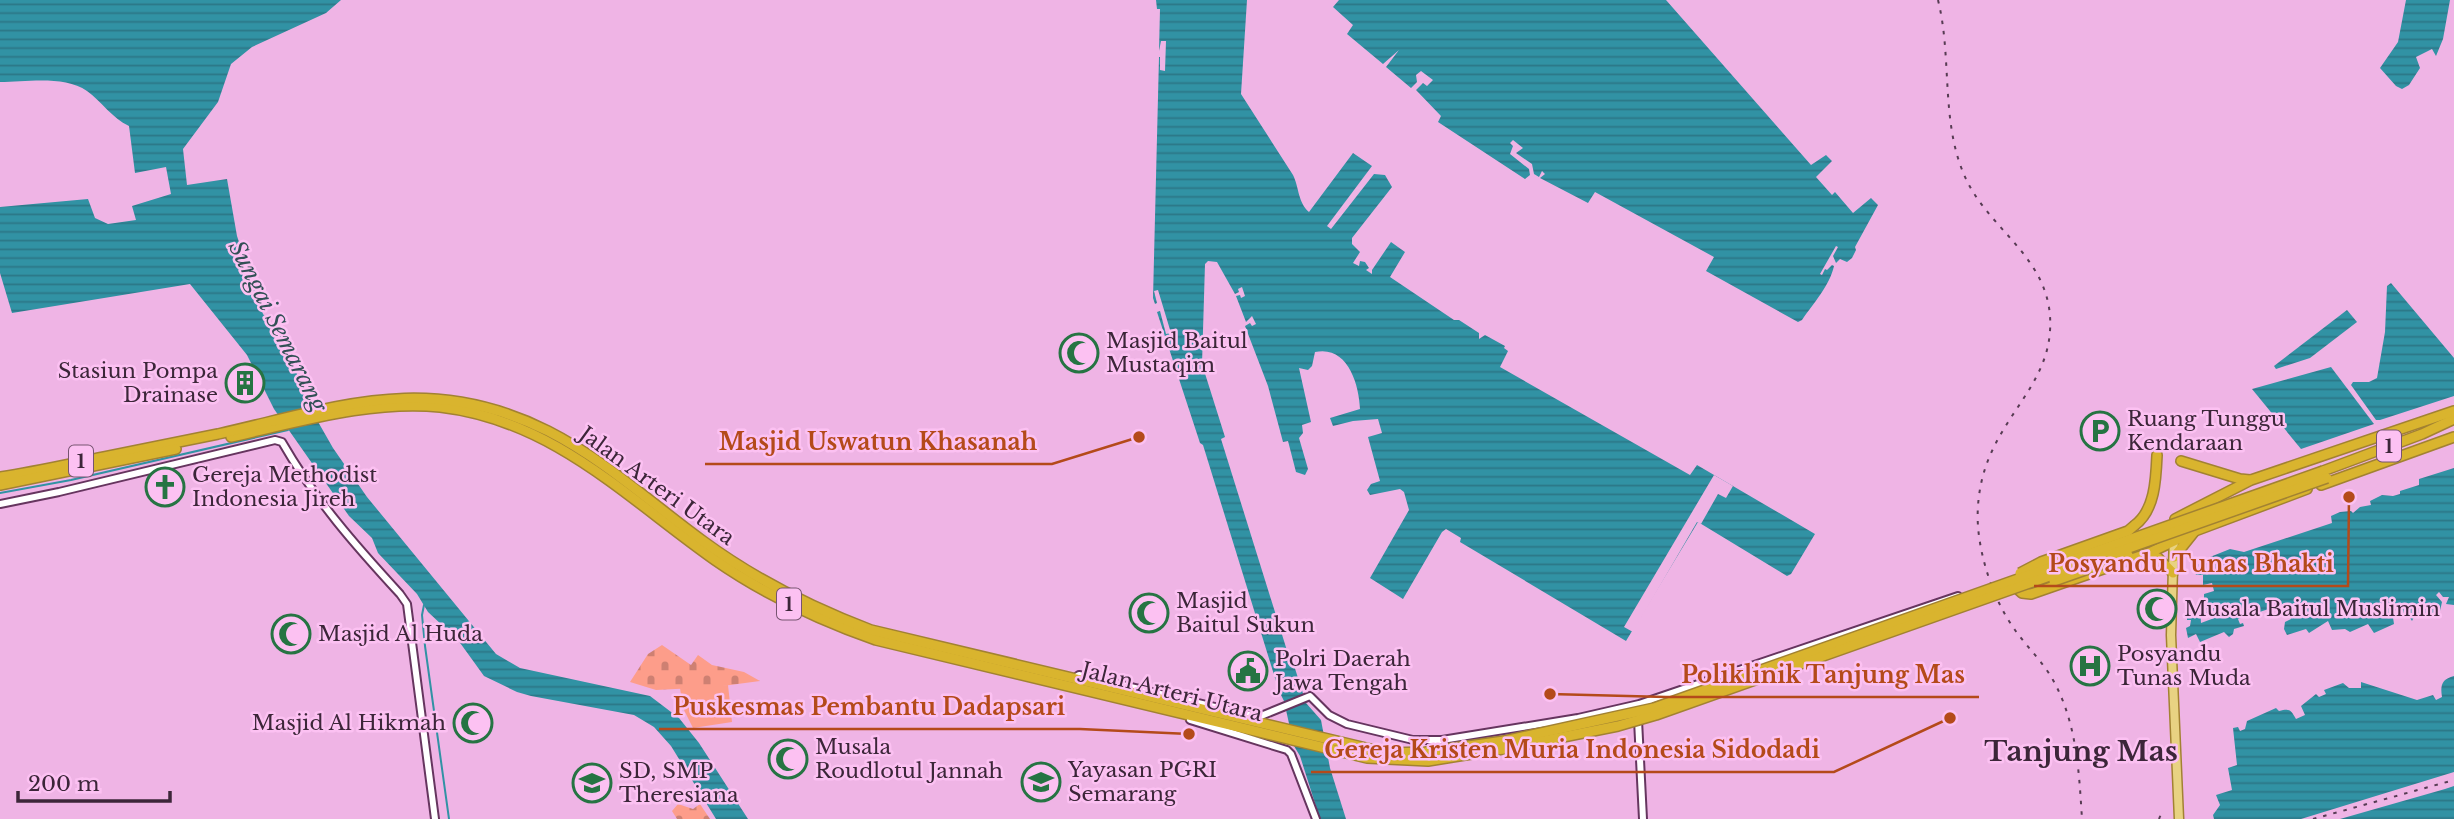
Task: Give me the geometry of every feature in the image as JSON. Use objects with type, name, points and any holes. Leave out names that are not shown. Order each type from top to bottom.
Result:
[{"type":"highway","name":"Jalan Arteri Utara","points":[[0,485],[388,398],[433,398],[476,405],[524,420],[549,432],[594,459],[743,569],[824,612],[890,635],[1073,682],[1232,728],[1252,722]]},
{"type":"highway","points":[[2175,519],[2251,480],[2454,411]]},
{"type":"highway","name":"1","points":[[1504,745],[1618,726],[1875,638],[2325,474],[2454,419]]},
{"type":"highway","points":[[2007,579],[2028,595],[2146,554],[2195,531],[2454,435]]},
{"type":"highway","name":"1","points":[[1504,745],[1654,708],[1994,587],[2325,474],[2454,435]]},
{"type":"highway","points":[[1994,587],[2041,562],[2135,525],[2143,518],[2153,492],[2157,455]]},
{"type":"highway","points":[[2181,461],[2231,477],[2251,480]]},
{"type":"highway","name":"Jalan Arteri Utara","points":[[0,477],[86,464]]},
{"type":"highway","points":[[2174,557],[2195,531]]},
{"type":"highway","points":[[1875,638],[1905,633],[2129,555],[2146,554],[2173,573]]},
{"type":"highway","name":"Jalan Arteri Utara","points":[[1073,682],[1252,722],[1280,732],[1339,746],[1367,758],[1407,762],[1453,758],[1504,745]]},
{"type":"main road","points":[[2175,519],[2171,635],[2179,819]]},
{"type":"street","points":[[0,503],[71,489],[275,440],[281,441],[304,481],[329,514],[407,604],[435,819]]},
{"type":"street","points":[[1073,682],[1079,675],[1097,678],[1252,722],[1285,704],[1310,696],[1329,715],[1347,724],[1424,741],[1578,718],[1639,705],[2175,519]]},
{"type":"street","points":[[1639,705],[1637,733],[1643,819]]},
{"type":"street","points":[[1232,728],[1291,754],[1316,819]]},
{"type":"green space","points":[[662,645],[691,665],[698,655],[712,665],[744,672],[760,681],[656,690],[630,682],[648,654]]},
{"type":"green space","points":[[728,685],[732,722],[693,728],[683,708],[680,688]]},
{"type":"green space","points":[[678,804],[693,809],[700,804],[710,819],[677,819],[672,811]]},
{"type":"shaded area","points":[[0,0],[341,0],[326,13],[252,47],[231,64],[218,102],[183,149],[187,185],[227,179],[237,236],[263,314],[284,340],[309,406],[333,448],[367,497],[496,654],[520,668],[650,696],[679,718],[699,743],[748,819],[716,819],[671,746],[654,727],[634,715],[531,696],[484,676],[458,640],[428,612],[417,594],[378,553],[372,538],[349,516],[274,409],[247,355],[190,284],[12,313],[0,273],[0,207],[88,199],[95,218],[108,224],[136,220],[132,206],[171,194],[166,167],[135,173],[129,126],[117,119],[87,91],[56,81],[0,82]]},
{"type":"shaded area","points":[[1156,0],[1247,0],[1241,94],[1293,175],[1305,208],[1309,212],[1353,153],[1372,166],[1327,226],[1331,229],[1374,174],[1385,175],[1392,187],[1352,238],[1352,244],[1360,252],[1353,263],[1359,266],[1360,261],[1365,262],[1369,268],[1366,270],[1372,274],[1391,242],[1405,252],[1390,277],[1454,320],[1459,320],[1479,333],[1479,339],[1485,335],[1505,346],[1508,351],[1500,367],[1690,475],[1697,465],[1815,534],[1791,574],[1787,576],[1698,522],[1626,641],[1460,542],[1461,538],[1446,529],[1403,599],[1370,578],[1409,510],[1404,492],[1400,489],[1370,495],[1367,490],[1371,484],[1380,481],[1368,437],[1382,433],[1378,419],[1333,426],[1330,418],[1360,409],[1357,388],[1349,368],[1335,354],[1326,351],[1315,352],[1312,366],[1308,370],[1299,368],[1311,422],[1302,425],[1303,433],[1299,438],[1308,469],[1305,475],[1296,472],[1288,441],[1283,442],[1268,386],[1245,326],[1256,324],[1252,316],[1246,322],[1236,296],[1245,296],[1242,287],[1235,294],[1217,262],[1208,261],[1205,264],[1202,364],[1225,437],[1221,439],[1289,657],[1291,656],[1306,703],[1321,720],[1330,768],[1346,819],[1320,819],[1300,756],[1294,746],[1284,701],[1203,445],[1200,443],[1157,312],[1160,311],[1166,334],[1171,333],[1158,290],[1154,291],[1157,303],[1155,304],[1153,298],[1159,57],[1160,70],[1165,71],[1166,41],[1161,41],[1159,51],[1160,9],[1157,9]]},
{"type":"shaded area","points":[[1339,0],[1666,0],[1811,165],[1826,155],[1832,161],[1816,177],[1832,195],[1835,192],[1853,213],[1871,198],[1878,205],[1855,247],[1852,258],[1847,262],[1840,259],[1836,263],[1833,256],[1838,247],[1836,246],[1820,274],[1834,266],[1829,280],[1798,322],[1706,271],[1714,257],[1595,192],[1588,203],[1540,178],[1545,174],[1542,171],[1539,177],[1534,174],[1532,164],[1516,153],[1523,148],[1513,140],[1510,143],[1513,146],[1510,154],[1529,169],[1530,175],[1525,179],[1438,122],[1441,116],[1416,90],[1423,83],[1427,86],[1433,80],[1421,71],[1416,75],[1417,82],[1411,88],[1386,67],[1399,50],[1383,64],[1347,34],[1353,25],[1333,7]]},
{"type":"shaded area","points":[[2406,0],[2450,0],[2443,39],[2436,56],[2432,49],[2416,57],[2420,68],[2409,85],[2402,89],[2380,68],[2398,42]]},
{"type":"shaded area","points":[[2391,283],[2454,358],[2454,396],[2376,420],[2351,385],[2353,382],[2369,382],[2377,378],[2385,332],[2387,286]]},
{"type":"shaded area","points":[[2347,310],[2357,322],[2310,358],[2276,369],[2274,366]]},
{"type":"shaded area","points":[[2331,367],[2374,424],[2301,449],[2252,389]]},
{"type":"shaded area","points":[[2454,468],[2454,605],[2446,604],[2449,597],[2443,597],[2439,592],[2436,595],[2442,602],[2440,611],[2414,617],[2412,621],[2409,616],[2405,617],[2403,610],[2392,611],[2394,624],[2374,633],[2368,624],[2350,632],[2345,629],[2332,630],[2328,621],[2309,633],[2306,629],[2287,635],[2285,622],[2291,619],[2284,604],[2238,619],[2244,626],[2234,629],[2229,637],[2224,632],[2200,642],[2196,634],[2188,638],[2186,628],[2190,626],[2191,620],[2187,620],[2187,617],[2193,616],[2196,607],[2200,607],[2201,623],[2217,617],[2216,610],[2204,614],[2204,594],[2214,591],[2212,583],[2203,585],[2203,575],[2196,575],[2193,567],[2204,565],[2205,559],[2230,549],[2244,552],[2332,523],[2331,516],[2340,512],[2353,513],[2360,507],[2371,505],[2370,501],[2382,495],[2400,494],[2400,491],[2419,485],[2419,479]]},
{"type":"shaded area","points":[[2454,676],[2454,772],[2301,819],[2214,819],[2213,815],[2220,805],[2216,795],[2232,790],[2228,768],[2237,765],[2233,728],[2238,727],[2240,731],[2245,729],[2247,721],[2276,708],[2279,711],[2290,710],[2296,719],[2305,715],[2301,706],[2316,694],[2319,697],[2326,694],[2324,690],[2343,683],[2349,688],[2361,688],[2361,682],[2417,700],[2433,695],[2436,700],[2442,697],[2444,681]]},
{"type":"shaded area","points":[[2454,786],[2454,819],[2340,819],[2445,789]]},
{"type":"pier","points":[[1714,475],[1733,486],[1726,498],[1718,494],[1701,524],[1697,522],[1633,632],[1624,627]]},
{"type":"waterway","points":[[0,493],[71,480],[288,430]]},
{"type":"waterway","points":[[424,605],[422,615],[425,646],[449,819]]},
{"type":"railway","points":[[1938,0],[1945,43],[1952,131],[1963,172],[1987,211],[2031,264],[2042,283],[2049,305],[2050,331],[2042,364],[2001,434],[1985,469],[1980,491],[1978,525],[1981,548],[1996,597],[2008,620],[2049,673],[2061,696],[2072,730],[2082,819]]},
{"type":"railway","points":[[2313,819],[2454,780]]},
{"type":"railway","points":[[2159,819],[2161,814]]},
{"type":"place","name":"Masjid Baitul Mustaqim","points":[[1079,353]]},
{"type":"place","name":"Stasiun Pompa Drainase","points":[[245,383]]},
{"type":"place","name":"Ruang Tunggu Kendaraan","points":[[2100,431]]},
{"type":"place","name":"Masjid Uswatun Khasanah","points":[[1139,437]]},
{"type":"place","name":"Gereja Methodist Indonesia Jireh","points":[[165,487]]},
{"type":"place","name":"Posyandu Tunas Bhakti","points":[[2349,497]]},
{"type":"place","name":"Musala Baitul Muslimin","points":[[2157,609]]},
{"type":"place","name":"Masjid Baitul Sukun","points":[[1149,613]]},
{"type":"place","name":"Masjid Al Huda","points":[[291,634]]},
{"type":"place","name":"Posyandu Tunas Muda","points":[[2090,666]]},
{"type":"place","name":"Polri Daerah Jawa Tengah","points":[[1248,671]]},
{"type":"place","name":"Poliklinik Tanjung Mas","points":[[1550,694]]},
{"type":"place","name":"Gereja Kristen Muria Indonesia Sidodadi","points":[[1950,718]]},
{"type":"place","name":"Masjid Al Hikmah","points":[[473,723]]},
{"type":"place","name":"Puskesmas Pembantu Dadapsari","points":[[1189,734]]},
{"type":"place","name":"Musala Roudlotul Jannah","points":[[788,759]]},
{"type":"place","name":"Yayasan PGRI Semarang","points":[[1041,782]]},
{"type":"place","name":"SD, SMP Theresiana","points":[[592,783]]},
{"type":"district","name":"Tanjung Mas","points":[[2081,751]]},
{"type":"water label","name":"Sungai Semarang","points":[[278,326]]}]
